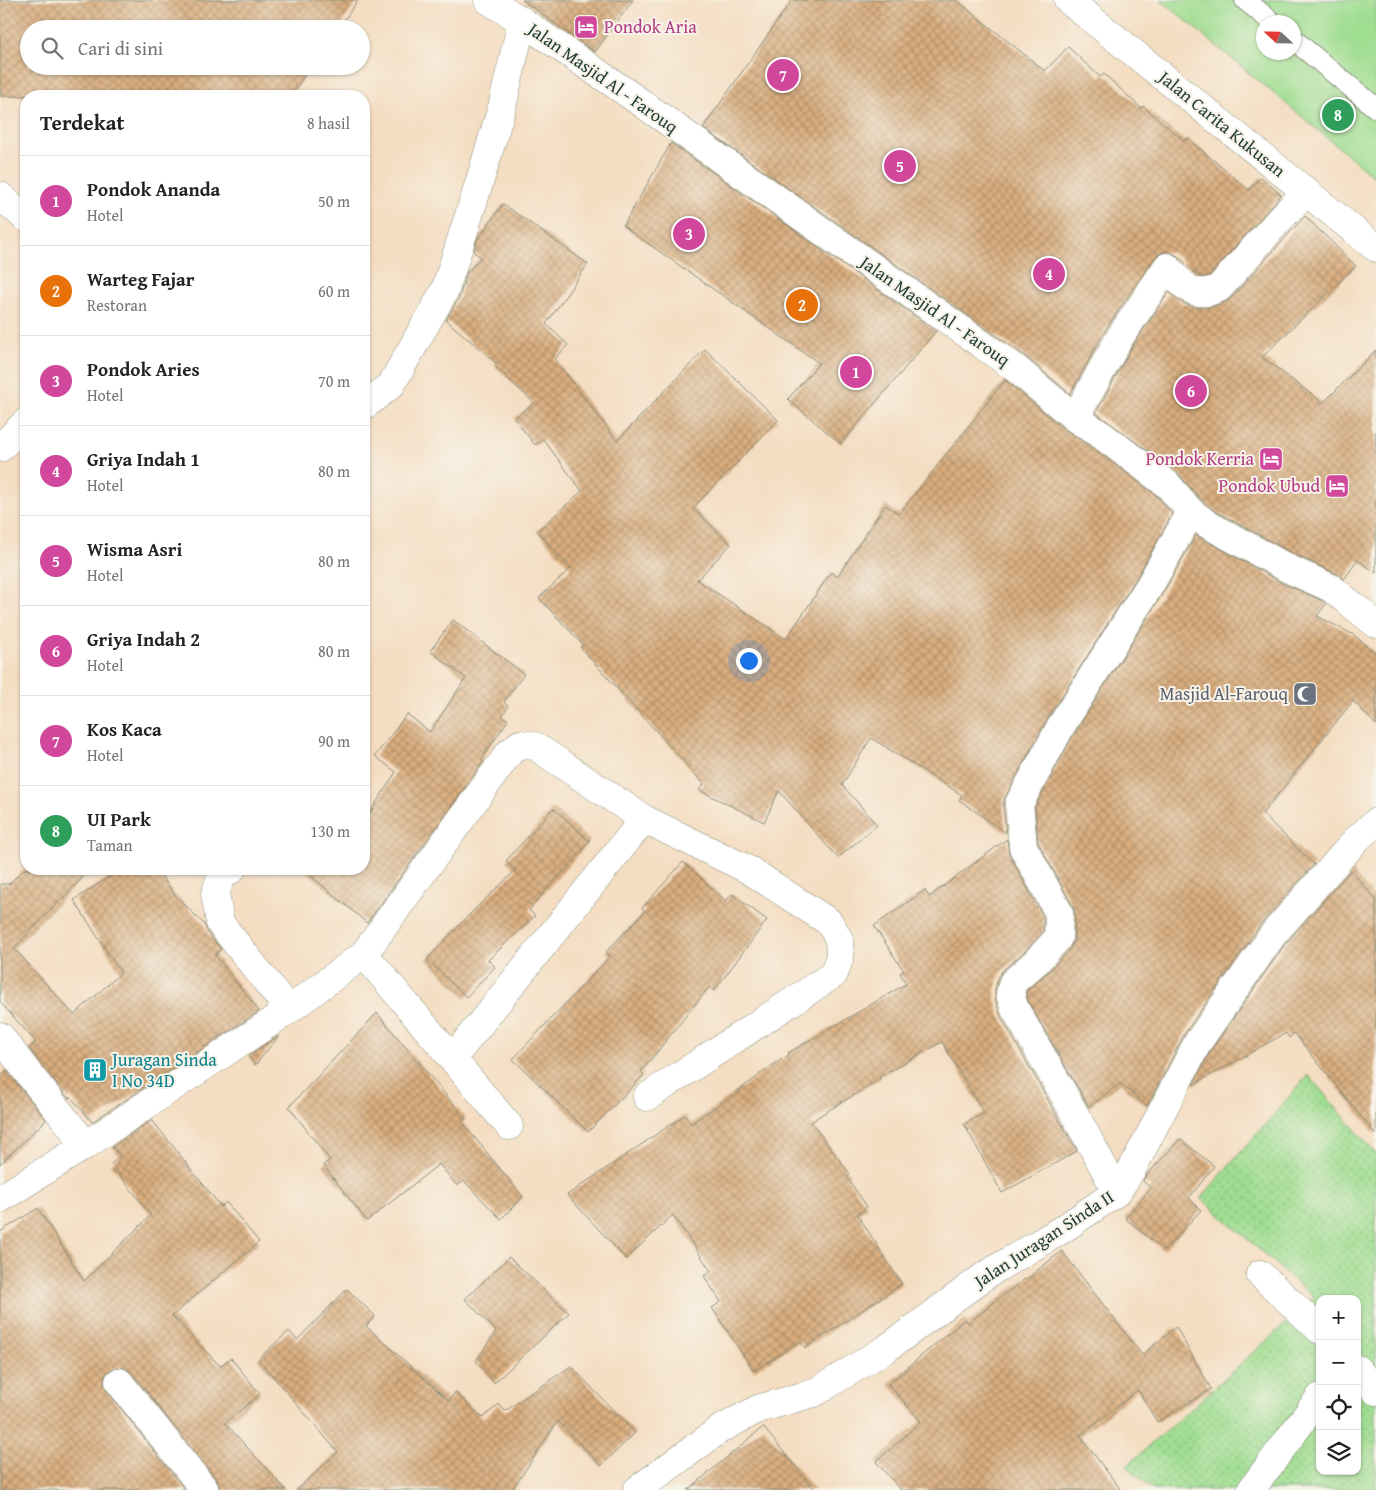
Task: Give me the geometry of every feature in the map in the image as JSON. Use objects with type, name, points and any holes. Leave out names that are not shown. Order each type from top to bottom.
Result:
[{"type":"street","name":"Jalan Masjid Al - Farouq","points":[[488,0],[522,21],[1015,368],[1074,418],[1100,434],[1168,485],[1191,512],[1207,524],[1289,569],[1331,588],[1376,624]]},
{"type":"street","name":"Jalan Carita Kukusan","points":[[1068,0],[1376,248]]},
{"type":"street","points":[[370,401],[391,385],[445,290],[478,190],[502,107],[522,21]]},
{"type":"street","points":[[1074,418],[1120,337],[1167,268],[1186,289],[1198,293],[1210,292],[1219,288],[1307,191]]},
{"type":"street","points":[[0,196],[20,213]]},
{"type":"street","points":[[0,448],[20,428]]},
{"type":"street","points":[[1117,1192],[1015,1009],[1010,994],[1013,982],[1036,962],[1058,938],[1059,913],[1023,847],[1019,804],[1061,726],[1150,585],[1191,512]]},
{"type":"street","points":[[0,1199],[86,1145],[289,1010],[364,954],[509,753],[520,744],[535,746],[644,819],[749,870],[829,922],[839,939],[840,956],[834,974],[647,1097]]},
{"type":"street","points":[[452,1059],[644,819]]},
{"type":"street","name":"Jalan Juragan Sinda II","points":[[637,1490],[720,1430],[758,1409],[814,1393],[870,1359],[986,1275],[1066,1227],[1117,1192],[1132,1169],[1198,1042],[1274,932],[1357,839],[1376,822]]},
{"type":"street","points":[[224,875],[221,877],[215,894],[220,923],[289,1010]]},
{"type":"street","points":[[364,954],[509,1126]]},
{"type":"street","points":[[0,1036],[86,1145]]},
{"type":"street","points":[[1260,1274],[1316,1326]]},
{"type":"street","points":[[1361,1374],[1376,1391]]},
{"type":"street","points":[[119,1382],[205,1490]]},
{"type":"street","points":[[1251,1490],[1316,1402]]},
{"type":"lane","points":[[1245,0],[1263,15]]},
{"type":"lane","points":[[1301,46],[1376,108]]},
{"type":"green space","points":[[1161,0],[1376,0],[1376,178]]},
{"type":"green space","points":[[1308,1075],[1376,1154],[1376,1490],[1153,1490],[1127,1466],[1314,1298],[1201,1198]]},
{"type":"building","points":[[0,0],[358,0],[344,20],[20,20],[20,75],[305,75],[295,90],[20,90],[20,96],[0,96]]},
{"type":"building","name":"Pondok Aria","points":[[522,0],[633,0],[595,52]]},
{"type":"building","points":[[792,0],[956,0],[1045,71],[1068,47],[1100,77],[1104,74],[1141,108],[1143,106],[1184,141],[1187,138],[1249,190],[1261,177],[1281,195],[1210,275],[1202,277],[1197,275],[1179,257],[1171,252],[1162,252],[1154,258],[1106,329],[1070,394],[1024,355],[703,128]]},
{"type":"building","points":[[671,143],[936,331],[841,444],[788,399],[819,363],[623,226]]},
{"type":"building","points":[[503,204],[588,264],[546,324],[568,345],[555,359],[617,441],[705,349],[778,420],[693,508],[731,544],[697,580],[786,639],[831,572],[837,577],[885,505],[899,514],[1005,380],[1065,430],[1157,496],[1172,514],[1137,577],[1048,718],[1005,797],[1003,805],[1006,833],[959,800],[962,795],[871,738],[842,785],[877,825],[838,858],[779,791],[764,822],[699,790],[704,784],[580,647],[583,645],[539,598],[571,568],[537,531],[582,491],[543,439],[535,445],[514,418],[534,403],[495,366],[497,364],[446,320],[459,298],[467,272],[481,257],[474,252],[477,240]]},
{"type":"building","points":[[1305,216],[1356,266],[1262,357],[1323,403],[1376,350],[1376,573],[1358,560],[1344,579],[1215,511],[1202,501],[1177,472],[1096,413],[1133,345],[1169,292],[1180,302],[1193,307],[1212,307],[1225,302],[1231,298]]},
{"type":"building","points":[[1196,535],[1282,583],[1323,601],[1326,604],[1317,616],[1354,635],[1376,654],[1376,725],[1353,701],[1262,814],[1314,864],[1261,924],[1185,1033],[1147,1106],[1120,1083],[1089,1107],[1029,1003],[1026,993],[1070,949],[1074,939],[1075,914],[1073,906],[1038,842],[1035,807],[1074,734],[1163,593]]},
{"type":"building","points":[[453,620],[524,674],[504,702],[508,706],[502,716],[508,720],[481,760],[483,762],[367,923],[310,875],[370,875],[370,813],[396,772],[375,756],[407,714],[430,732],[466,678],[430,651]]},
{"type":"building","points":[[553,808],[590,841],[529,910],[535,916],[488,960],[495,967],[466,997],[427,959],[516,870],[506,861]]},
{"type":"building","points":[[1007,839],[1009,854],[1043,917],[1043,932],[1002,971],[995,990],[995,999],[1001,1017],[1077,1151],[1002,1193],[964,1124],[984,1113],[942,1042],[879,1077],[880,1079],[816,1118],[811,1122],[850,1174],[847,1177],[867,1207],[857,1214],[902,1284],[805,1348],[800,1341],[754,1371],[712,1308],[721,1302],[704,1276],[711,1271],[673,1215],[626,1259],[567,1195],[685,1115],[691,1124],[759,1074],[789,1055],[788,1053],[906,984],[900,973],[904,971],[874,926],[925,890],[929,897]]},
{"type":"building","points":[[683,862],[726,901],[732,894],[767,920],[714,991],[709,987],[641,1072],[644,1075],[588,1132],[513,1059],[610,956],[606,952],[645,911],[642,908]]},
{"type":"building","points":[[1351,870],[1376,900],[1376,1135],[1294,1033],[1289,1038],[1286,1033],[1193,1085],[1211,1050],[1286,943]]},
{"type":"building","points":[[20,873],[20,875],[85,875],[14,948],[74,1015],[121,973],[74,900],[112,875],[161,875],[173,893],[204,924],[208,933],[221,949],[215,955],[259,1011],[92,1122],[71,1097],[69,1099],[29,1049],[36,1042],[0,1002],[0,884],[9,884]]},
{"type":"building","points":[[377,1013],[466,1119],[462,1122],[523,1197],[501,1219],[464,1181],[457,1186],[439,1164],[367,1221],[323,1165],[330,1160],[289,1107]]},
{"type":"building","points":[[279,1036],[255,1065],[248,1056]]},
{"type":"building","points":[[6,1070],[46,1120],[0,1164],[0,1077]]},
{"type":"building","points":[[152,1120],[221,1207],[226,1202],[259,1242],[172,1316],[220,1366],[231,1358],[260,1394],[225,1423],[286,1490],[220,1490],[217,1480],[131,1372],[125,1368],[117,1367],[110,1370],[105,1376],[104,1384],[107,1391],[185,1490],[0,1490],[0,1232],[38,1208],[84,1281],[151,1215],[111,1164],[120,1156],[112,1147]]},
{"type":"building","points":[[1180,1139],[1214,1166],[1189,1198],[1201,1210],[1164,1251],[1125,1218],[1151,1188],[1143,1181],[1145,1177]]},
{"type":"building","points":[[1062,1251],[1142,1355],[1176,1327],[1211,1389],[1157,1422],[1138,1390],[1080,1436],[1121,1490],[901,1490],[876,1462],[921,1421],[888,1384],[965,1319],[968,1323]]},
{"type":"building","points":[[509,1257],[569,1313],[494,1383],[476,1361],[496,1331],[465,1299]]},
{"type":"building","points":[[347,1289],[375,1316],[366,1326],[449,1401],[455,1392],[483,1418],[499,1404],[505,1411],[571,1366],[635,1433],[601,1466],[558,1421],[512,1490],[296,1490],[338,1452],[258,1359],[289,1331],[297,1340]]},
{"type":"building","points":[[763,1427],[815,1490],[688,1490]]},
{"type":"place","name":"Pondok Aria","points":[[586,27]]},
{"type":"place","name":"Kos Kaca","points":[[783,75]]},
{"type":"place","name":"UI Park","points":[[1338,115]]},
{"type":"place","name":"Wisma Asri","points":[[900,166]]},
{"type":"place","name":"Pondok Aries","points":[[689,234]]},
{"type":"place","name":"Griya Indah 1","points":[[1049,274]]},
{"type":"place","name":"Warteg Fajar","points":[[802,305]]},
{"type":"place","name":"Pondok Ananda","points":[[856,372]]},
{"type":"place","name":"Griya Indah 2","points":[[1191,391]]},
{"type":"place","name":"Pondok Kerria","points":[[1271,459]]},
{"type":"place","name":"Pondok Ubud","points":[[1337,486]]},
{"type":"place","name":"Masjid Al-Farouq","points":[[1305,694]]},
{"type":"place","name":"Juragan Sinda I No 34D","points":[[95,1070]]}]
